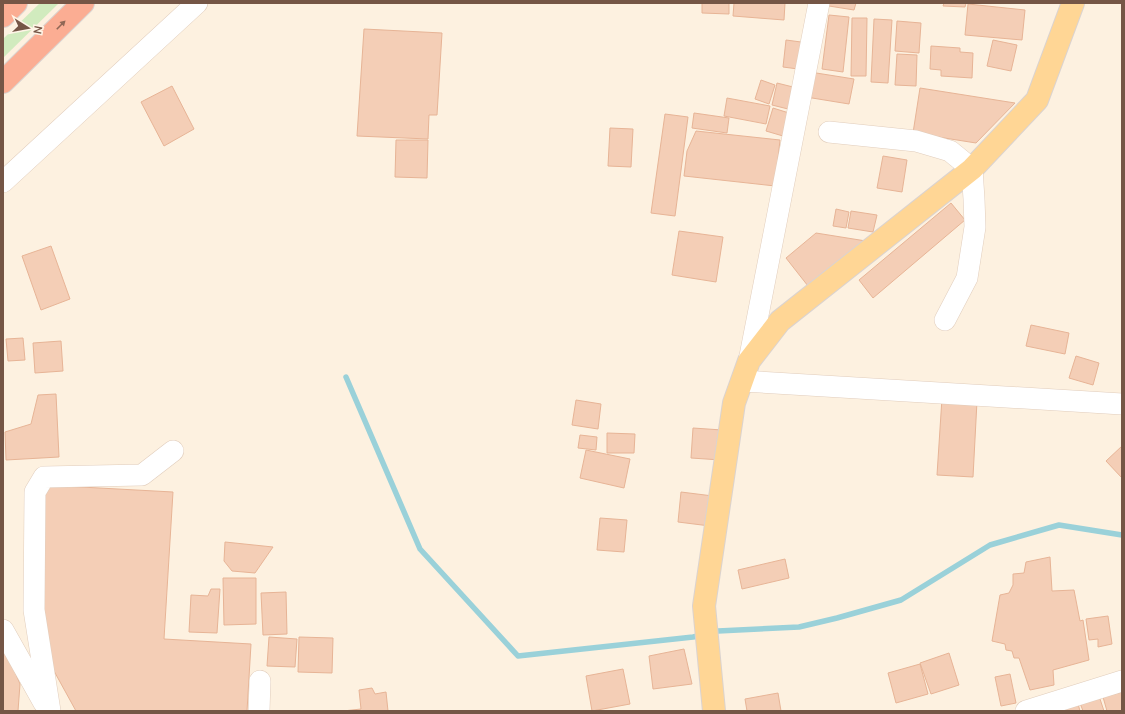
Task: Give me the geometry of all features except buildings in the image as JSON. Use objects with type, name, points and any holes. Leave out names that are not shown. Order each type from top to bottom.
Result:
[{"type":"highway","points":[[3,16],[16,3]]},
{"type":"highway","points":[[3,82],[83,3]]},
{"type":"main road","points":[[714,711],[704,606],[734,403],[749,361],[780,321],[972,169],[1037,100],[1073,3]]},
{"type":"street","points":[[3,182],[197,3]]},
{"type":"street","points":[[749,361],[819,3]]},
{"type":"street","points":[[829,132],[916,141],[950,152],[972,169],[975,227],[967,278],[945,320]]},
{"type":"street","points":[[742,381],[1122,404]]},
{"type":"street","points":[[49,711],[34,610],[35,492],[44,477],[142,475],[172,451]]},
{"type":"street","points":[[3,630],[49,711]]},
{"type":"street","points":[[259,711],[260,681]]},
{"type":"street","points":[[1026,711],[1122,681]]},
{"type":"green space","points":[[40,3],[59,3],[3,58],[3,39]]},
{"type":"waterway","points":[[346,377],[420,549],[518,656],[703,635]]},
{"type":"waterway","points":[[711,633],[718,631],[799,627],[901,600],[990,545],[1059,525],[1122,535]]}]
